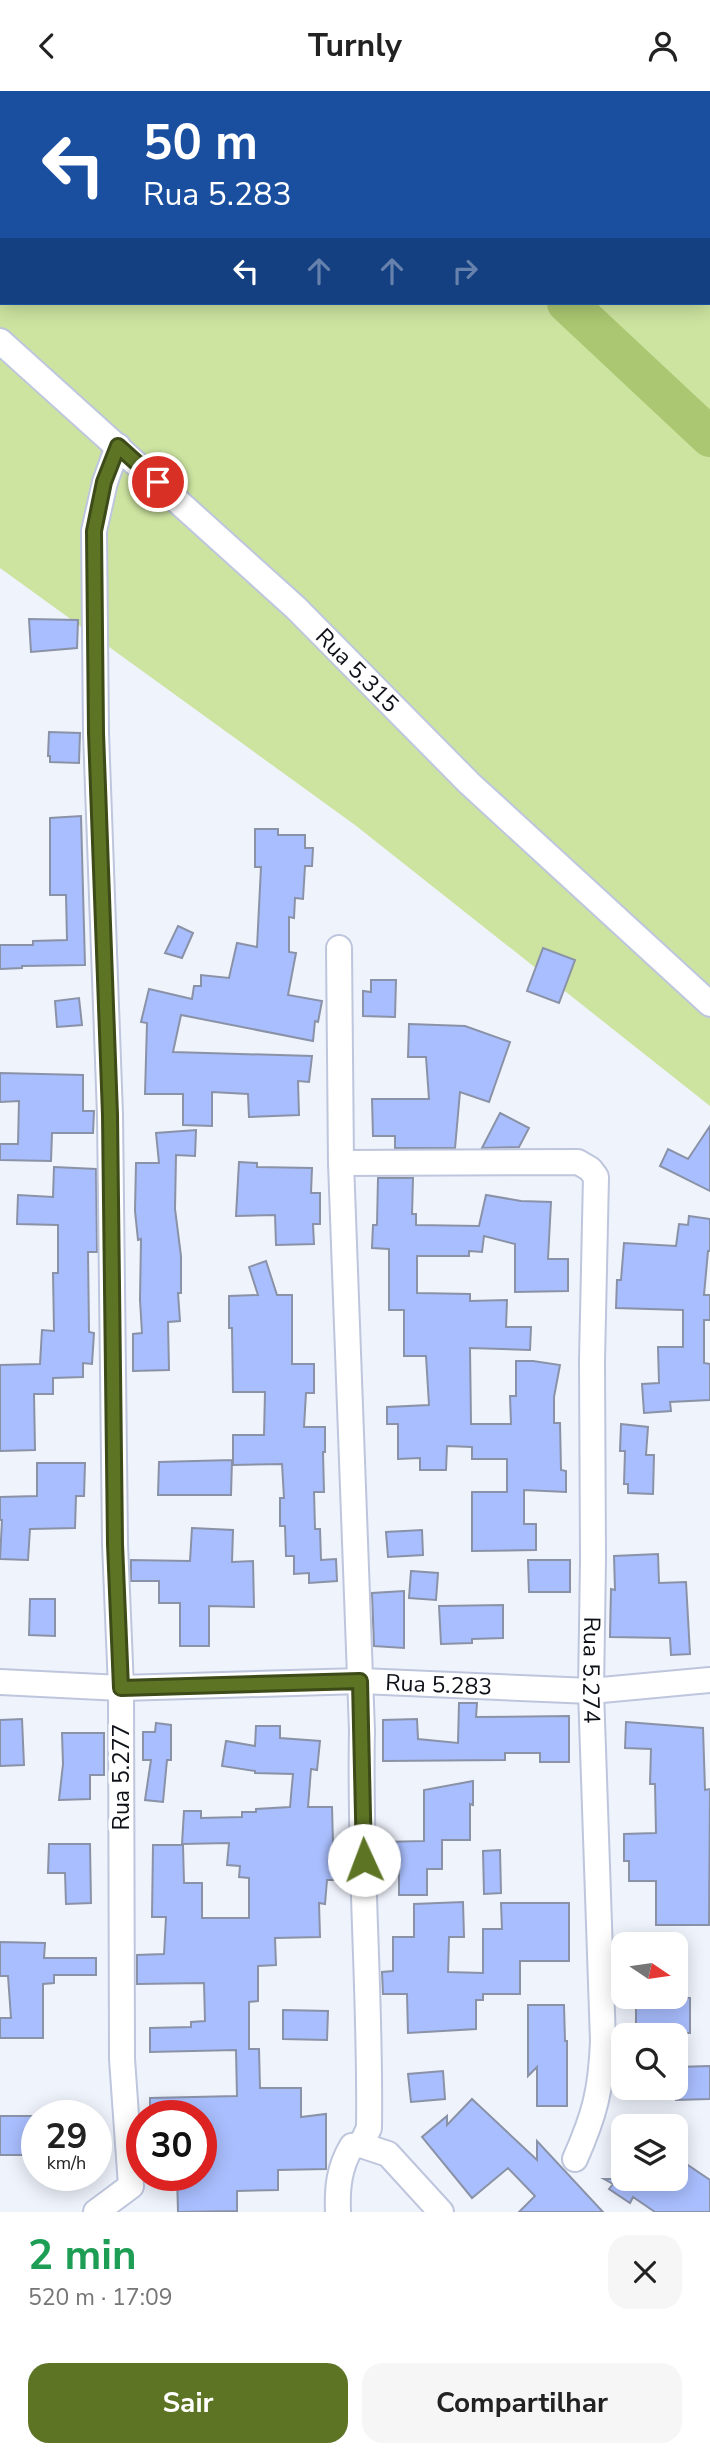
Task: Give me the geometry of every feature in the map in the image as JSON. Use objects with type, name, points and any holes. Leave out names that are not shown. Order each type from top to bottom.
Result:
[{"type":"street","name":"Rua 5.315","points":[[0,341],[296,608],[469,783],[710,1004]]},
{"type":"street","name":"Rua 5.277","points":[[96,2212],[131,2186],[122,2059],[121,1688],[115,1544],[110,1115],[96,733],[94,531],[104,482],[118,446]]},
{"type":"street","points":[[339,948],[341,1163],[360,1681],[369,2110],[369,2128],[361,2145]]},
{"type":"street","name":"Rua 5.274","points":[[341,1163],[578,1162],[590,1169],[596,1177],[592,1361],[591,1691],[603,2041],[601,2084],[592,2120],[575,2159]]},
{"type":"street","name":"Rua 5.283","points":[[0,1682],[121,1688],[360,1681],[591,1691],[710,1680]]},
{"type":"street","points":[[338,2212],[339,2177],[342,2167],[352,2146],[361,2145],[388,2154],[442,2212]]},
{"type":"green space","points":[[0,305],[710,305],[710,1106],[355,825],[0,568]]},
{"type":"building","points":[[29,619],[78,620],[77,648],[31,652]]},
{"type":"building","points":[[49,732],[80,733],[79,763],[50,762]]},
{"type":"building","points":[[81,816],[85,965],[0,969],[0,945],[33,945],[33,941],[67,940],[66,895],[50,895],[50,818]]},
{"type":"building","points":[[255,829],[278,829],[278,835],[305,835],[305,848],[313,848],[312,866],[305,866],[303,899],[295,898],[294,918],[289,917],[289,952],[296,953],[288,995],[322,1001],[318,1022],[315,1021],[313,1041],[181,1015],[173,1052],[312,1056],[309,1082],[298,1081],[299,1115],[249,1117],[248,1094],[212,1092],[212,1126],[183,1125],[183,1094],[145,1094],[147,1023],[141,1022],[149,989],[192,999],[194,986],[201,986],[201,975],[229,978],[237,943],[257,947],[261,867],[255,867]]},
{"type":"building","points":[[178,926],[193,933],[182,958],[165,953]]},
{"type":"building","points":[[543,948],[575,960],[559,1003],[527,991]]},
{"type":"building","points":[[371,980],[396,980],[395,1017],[363,1016],[363,991],[371,992]]},
{"type":"building","points":[[79,998],[82,1025],[57,1027],[55,1001]]},
{"type":"building","points":[[409,1024],[465,1026],[510,1042],[489,1102],[460,1092],[455,1148],[395,1148],[395,1136],[373,1136],[372,1099],[429,1099],[426,1057],[408,1057]]},
{"type":"building","points":[[0,1073],[83,1075],[83,1111],[94,1111],[93,1133],[52,1133],[51,1161],[0,1160],[0,1144],[18,1144],[19,1101],[0,1102]]},
{"type":"building","points":[[500,1113],[529,1128],[519,1147],[482,1148]]},
{"type":"building","points":[[710,1126],[710,1191],[660,1166],[668,1149],[688,1159]]},
{"type":"building","points":[[196,1130],[195,1156],[176,1155],[175,1209],[181,1256],[181,1293],[178,1293],[180,1321],[168,1322],[169,1370],[133,1371],[133,1334],[142,1333],[141,1239],[138,1240],[135,1211],[136,1163],[159,1163],[156,1133]]},
{"type":"building","points":[[239,1162],[257,1163],[257,1167],[312,1168],[311,1193],[320,1193],[320,1224],[313,1224],[314,1244],[276,1245],[275,1215],[236,1216]]},
{"type":"building","points":[[54,1167],[96,1169],[97,1252],[88,1252],[89,1332],[94,1333],[92,1364],[83,1363],[83,1377],[53,1378],[53,1394],[34,1394],[35,1450],[0,1451],[0,1365],[40,1364],[42,1330],[54,1331],[53,1273],[58,1273],[58,1225],[17,1224],[18,1195],[53,1197]]},
{"type":"building","points":[[378,1178],[413,1178],[412,1214],[416,1214],[416,1225],[479,1226],[486,1195],[521,1201],[551,1202],[548,1259],[568,1259],[568,1291],[515,1292],[515,1244],[484,1236],[482,1252],[469,1251],[469,1256],[417,1256],[417,1293],[470,1294],[470,1301],[507,1300],[506,1327],[531,1327],[530,1350],[470,1348],[471,1424],[511,1424],[510,1396],[516,1396],[516,1361],[560,1365],[554,1397],[554,1423],[560,1423],[561,1470],[566,1471],[566,1492],[524,1490],[524,1524],[536,1524],[536,1550],[472,1551],[472,1492],[507,1492],[507,1459],[472,1459],[472,1447],[447,1446],[446,1470],[420,1470],[420,1458],[398,1459],[398,1424],[387,1424],[387,1407],[429,1405],[426,1356],[404,1356],[404,1310],[389,1310],[389,1249],[372,1248],[373,1225],[377,1225]]},
{"type":"building","points":[[689,1216],[710,1219],[710,1251],[704,1295],[710,1295],[710,1320],[704,1320],[704,1363],[710,1364],[710,1400],[670,1402],[671,1411],[644,1413],[642,1384],[659,1383],[658,1347],[683,1347],[683,1310],[616,1308],[617,1280],[621,1280],[624,1243],[676,1246],[679,1224],[688,1225]]},
{"type":"building","points":[[266,1261],[277,1295],[292,1295],[292,1364],[314,1364],[314,1393],[306,1393],[304,1427],[325,1427],[324,1492],[314,1492],[315,1529],[320,1529],[321,1560],[336,1559],[337,1581],[309,1583],[309,1573],[294,1574],[294,1556],[286,1556],[285,1526],[280,1526],[280,1498],[284,1498],[282,1464],[233,1465],[233,1435],[264,1435],[265,1392],[233,1392],[229,1296],[258,1295],[249,1267]]},
{"type":"building","points":[[621,1424],[648,1427],[646,1455],[654,1455],[653,1494],[628,1493],[628,1484],[624,1484],[625,1451],[620,1451]]},
{"type":"building","points":[[232,1460],[231,1495],[158,1495],[159,1462]]},
{"type":"building","points":[[37,1463],[85,1463],[84,1496],[76,1496],[75,1528],[30,1529],[28,1560],[0,1559],[0,1497],[37,1496]]},
{"type":"building","points":[[192,1528],[233,1530],[232,1562],[253,1561],[254,1607],[209,1606],[209,1646],[180,1646],[180,1603],[159,1603],[159,1581],[131,1581],[131,1560],[190,1561]]},
{"type":"building","points":[[422,1530],[423,1555],[388,1557],[386,1532]]},
{"type":"building","points":[[658,1554],[659,1583],[686,1582],[690,1654],[671,1655],[670,1638],[610,1637],[611,1589],[615,1590],[614,1556]]},
{"type":"building","points":[[528,1560],[570,1560],[570,1592],[529,1592]]},
{"type":"building","points":[[411,1571],[438,1573],[436,1600],[409,1598]]},
{"type":"building","points":[[404,1591],[404,1648],[374,1646],[372,1593]]},
{"type":"building","points":[[30,1599],[55,1599],[55,1636],[29,1635]]},
{"type":"building","points":[[503,1605],[503,1638],[441,1644],[439,1606]]},
{"type":"building","points":[[459,1703],[477,1703],[476,1717],[569,1716],[569,1762],[540,1762],[540,1753],[505,1753],[505,1760],[383,1761],[383,1720],[417,1719],[418,1739],[458,1743]]},
{"type":"building","points":[[22,1719],[24,1765],[0,1766],[0,1720]]},
{"type":"building","points":[[626,1722],[703,1728],[705,1790],[710,1789],[709,1925],[656,1925],[656,1881],[629,1881],[629,1861],[624,1861],[624,1834],[656,1833],[655,1784],[650,1784],[651,1749],[625,1748]]},
{"type":"building","points":[[156,1723],[171,1725],[171,1760],[167,1760],[163,1802],[145,1800],[151,1760],[143,1760],[143,1732],[155,1732]]},
{"type":"building","points":[[256,1726],[280,1726],[280,1738],[320,1741],[317,1770],[311,1769],[308,1807],[332,1807],[334,1880],[327,1880],[325,1904],[319,1903],[320,1937],[275,1938],[276,1965],[258,1966],[258,2001],[249,2002],[249,2049],[259,2049],[260,2088],[301,2088],[301,2117],[326,2114],[326,2169],[278,2170],[278,2190],[237,2191],[237,2211],[178,2212],[177,2191],[217,2191],[217,2100],[150,2098],[237,2096],[236,2050],[150,2052],[150,2028],[191,2027],[191,2022],[205,2021],[204,1983],[137,1984],[137,1955],[164,1954],[166,1917],[152,1917],[153,1845],[183,1845],[184,1883],[202,1883],[202,1918],[249,1918],[249,1878],[239,1877],[240,1866],[227,1865],[229,1843],[182,1844],[184,1811],[201,1811],[201,1818],[242,1817],[242,1812],[256,1812],[256,1809],[290,1807],[293,1774],[255,1773],[222,1766],[226,1741],[255,1746]]},
{"type":"building","points":[[62,1733],[104,1733],[104,1775],[90,1775],[90,1799],[59,1800],[63,1764]]},
{"type":"building","points":[[473,1781],[470,1840],[442,1840],[442,1869],[427,1869],[427,1895],[399,1895],[399,1871],[381,1871],[382,1842],[424,1841],[424,1790]]},
{"type":"building","points":[[49,1844],[90,1844],[91,1903],[66,1904],[65,1873],[48,1873]]},
{"type":"building","points":[[500,1850],[501,1893],[484,1894],[483,1851]]},
{"type":"building","points":[[463,1902],[464,1937],[449,1937],[448,1972],[483,1973],[483,1929],[502,1929],[501,1903],[569,1903],[569,1961],[520,1961],[520,1994],[483,1994],[483,2000],[476,2000],[476,2029],[408,2033],[407,1994],[383,1994],[382,1972],[393,1971],[393,1937],[414,1937],[414,1904]]},
{"type":"building","points":[[0,1942],[45,1943],[44,1958],[96,1958],[96,1975],[54,1975],[54,1983],[43,1984],[43,2038],[0,2038],[0,2018],[11,2018],[8,1976],[0,1976]]},
{"type":"building","points":[[690,1998],[690,2033],[688,2023],[636,2023],[636,2009],[688,2009]]},
{"type":"building","points":[[528,2005],[564,2005],[567,2106],[537,2106],[537,2067],[528,2076]]},
{"type":"building","points":[[283,2010],[328,2011],[327,2040],[283,2039]]},
{"type":"building","points":[[710,2066],[710,2099],[688,2100],[688,2067]]},
{"type":"building","points":[[443,2071],[445,2099],[411,2102],[408,2074]]},
{"type":"building","points":[[472,2099],[537,2160],[537,2141],[603,2212],[519,2212],[535,2196],[508,2168],[472,2198],[422,2137],[447,2116],[447,2125]]},
{"type":"building","points":[[0,2116],[21,2116],[21,2155],[0,2155]]},
{"type":"building","points":[[688,2165],[710,2180],[710,2212],[655,2212],[633,2197],[630,2203],[612,2191],[688,2191]]},
{"type":"waterway","points":[[569,305],[710,437]]},
{"type":"route","points":[[158,482],[118,446],[104,482],[94,531],[96,733],[110,1115],[115,1544],[121,1688],[360,1681],[364,1860]]}]
